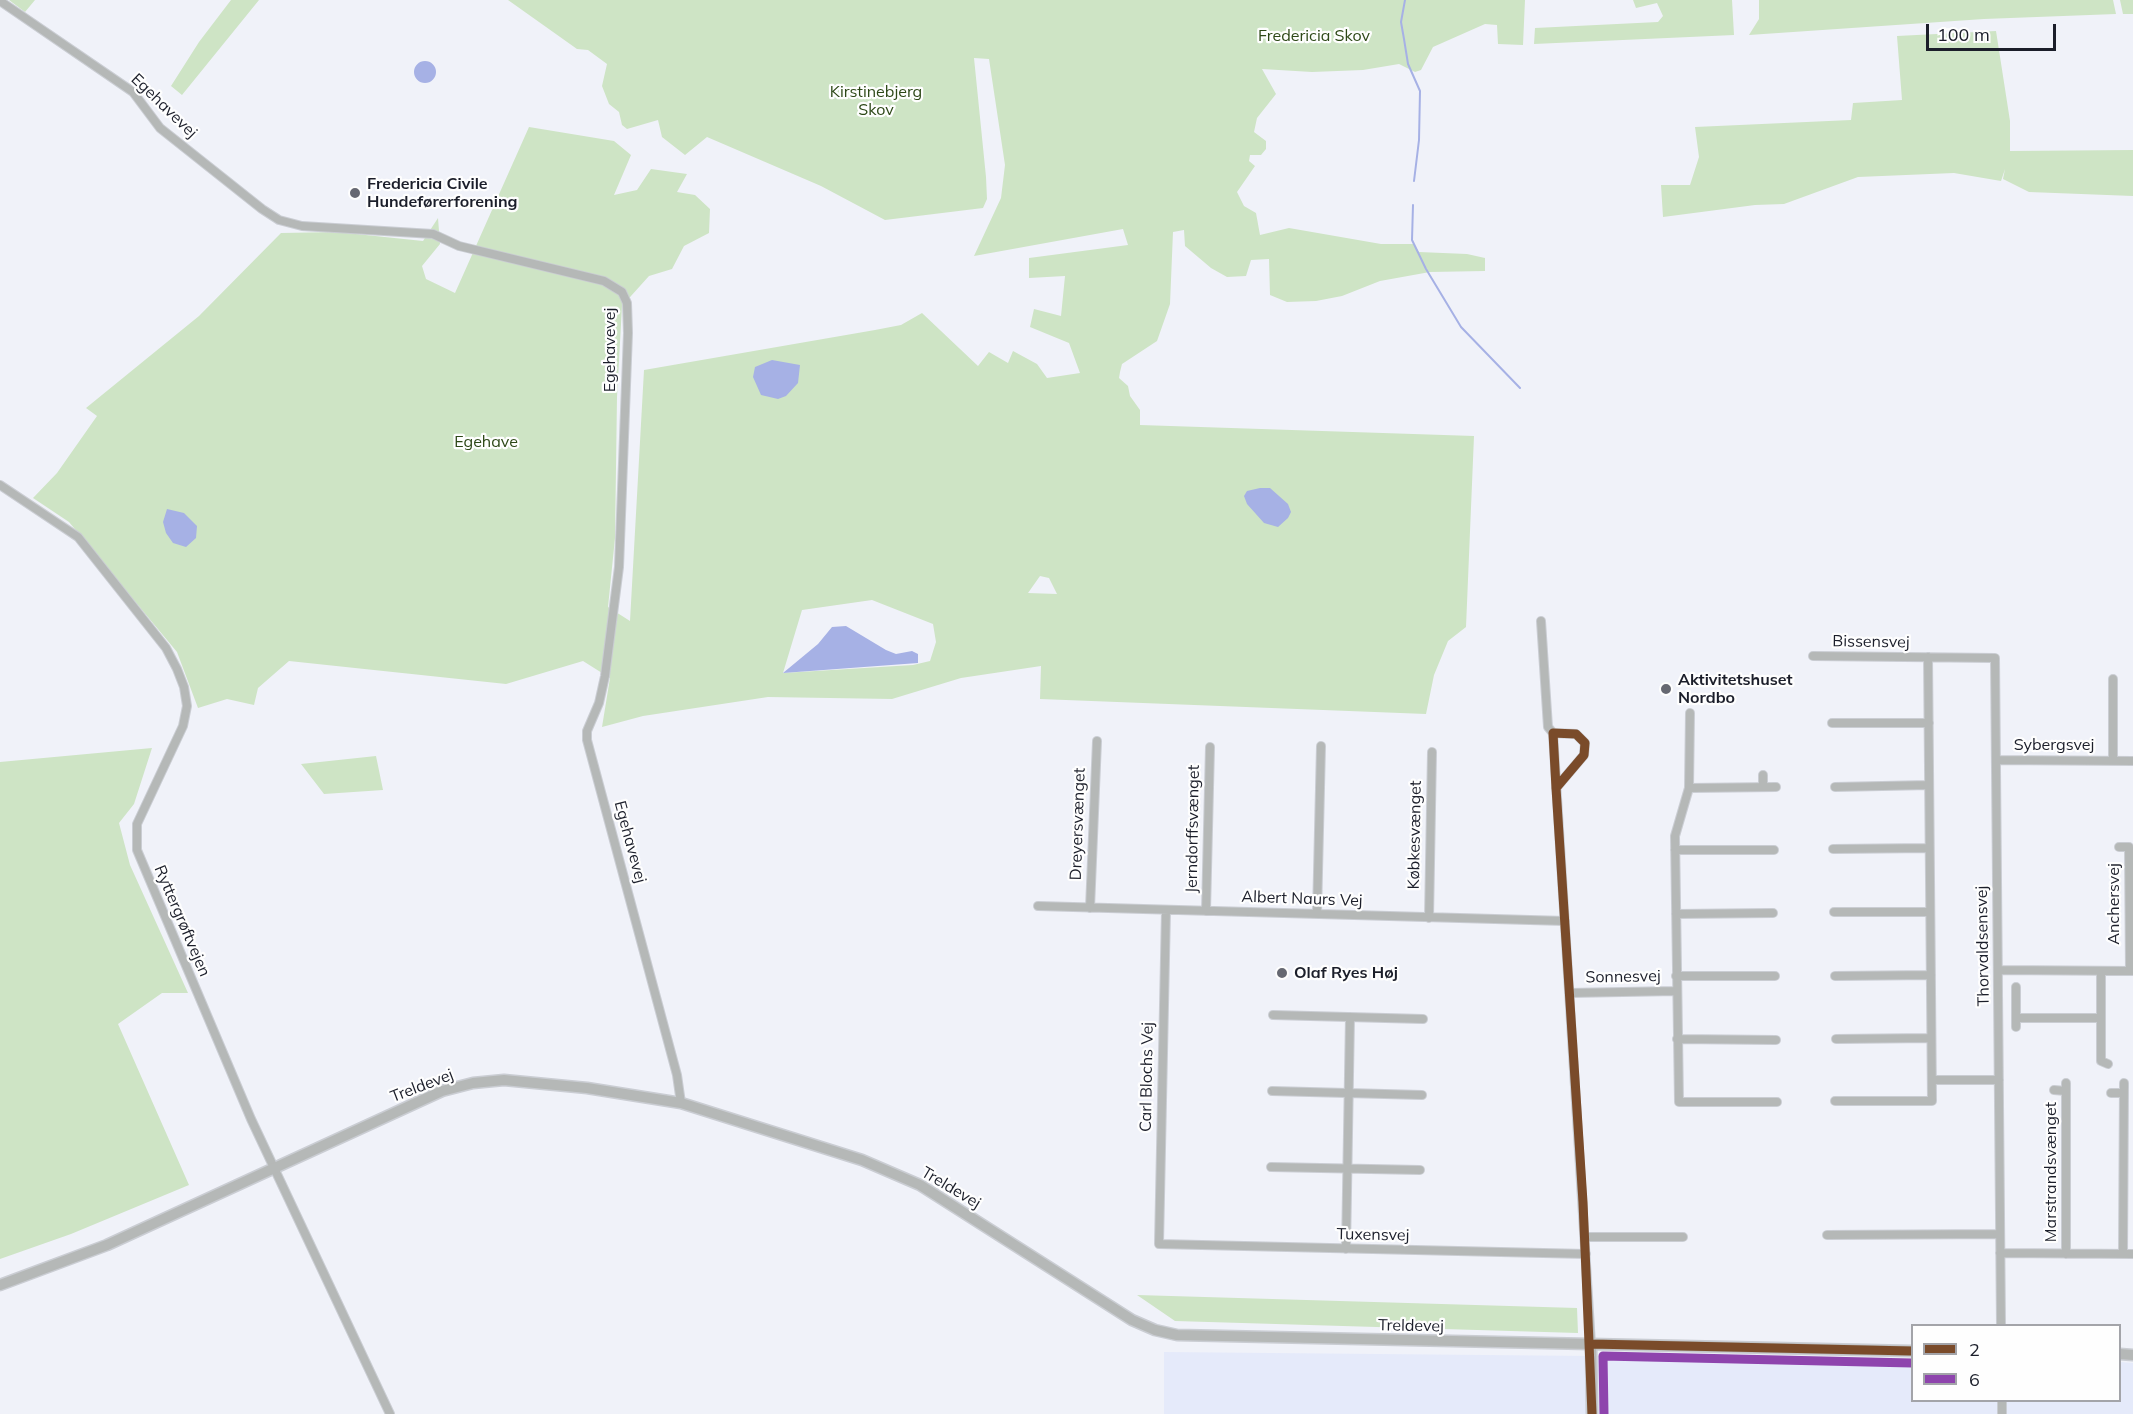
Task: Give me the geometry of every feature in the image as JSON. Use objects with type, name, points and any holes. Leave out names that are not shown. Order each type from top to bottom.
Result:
[{"type":"street","name":"Egehavevej","points":[[0,1],[133,92],[160,128],[279,220],[302,226],[433,234],[459,246],[604,281],[622,292],[627,303],[628,333],[619,567],[605,676],[599,703],[587,731],[677,1075],[681,1103]]},
{"type":"street","name":"Ryttergrøftvejen","points":[[0,485],[78,537],[166,648],[177,669],[184,687],[187,706],[183,726],[137,824],[137,850],[251,1119],[390,1414]]},
{"type":"street","points":[[1541,621],[1548,728],[1553,734],[1586,1254],[1592,1414]]},
{"type":"street","name":"Bissensvej","points":[[1813,656],[1995,658]]},
{"type":"street","name":"Bissensvej","points":[[1835,1101],[1932,1101],[1928,657]]},
{"type":"street","name":"Thorvaldsensvej","points":[[1995,658],[2001,1324]]},
{"type":"street","name":"Sybergsvej","points":[[2113,680],[2113,760]]},
{"type":"street","name":"Sonnesvej","points":[[1690,714],[1689,788],[1675,836],[1679,1102],[1777,1102]]},
{"type":"street","points":[[1832,723],[1929,723]]},
{"type":"street","points":[[1553,734],[1576,734],[1583,739],[1586,748],[1584,755],[1556,788]]},
{"type":"street","name":"Dreyersvænget","points":[[1090,908],[1096,741]]},
{"type":"street","points":[[1317,914],[1322,746]]},
{"type":"street","name":"Jerndorffsvænget","points":[[1206,911],[1210,747]]},
{"type":"street","name":"Købkesvænget","points":[[1429,918],[1432,752]]},
{"type":"street","name":"Sybergsvej","points":[[1996,760],[2133,760]]},
{"type":"street","points":[[1763,776],[1763,787]]},
{"type":"street","points":[[1835,787],[1929,785]]},
{"type":"street","points":[[1689,788],[1776,787]]},
{"type":"street","name":"Anchersvej","points":[[1998,970],[2131,971],[2129,847],[2119,847]]},
{"type":"street","points":[[1833,849],[1929,848]]},
{"type":"street","points":[[1675,850],[1774,850]]},
{"type":"street","name":"Albert Naurs Vej","points":[[1038,906],[1565,921]]},
{"type":"street","name":"Carl Blochs Vej","points":[[1159,1244],[1166,910]]},
{"type":"street","points":[[1834,912],[1930,912]]},
{"type":"street","points":[[1676,914],[1773,913]]},
{"type":"street","points":[[2101,971],[2101,1061],[2108,1064]]},
{"type":"street","points":[[1835,976],[1931,975]]},
{"type":"street","name":"Sonnesvej","points":[[1676,976],[1775,976]]},
{"type":"street","points":[[2016,987],[2016,1022],[2101,1018]]},
{"type":"street","name":"Sonnesvej","points":[[1569,993],[1676,992]]},
{"type":"street","points":[[1273,1015],[1423,1019]]},
{"type":"street","points":[[1346,1249],[1350,1017]]},
{"type":"street","points":[[1836,1039],[1931,1038]]},
{"type":"street","points":[[1677,1040],[1776,1040]]},
{"type":"street","points":[[1932,1080],[1999,1080]]},
{"type":"street","name":"Treldevej","points":[[0,1284],[107,1245],[442,1091],[473,1083],[529,1081],[681,1103],[862,1160],[920,1185],[1114,1309],[1155,1330],[1204,1336],[1911,1351]]},
{"type":"street","name":"Marstrandsvænget","points":[[2054,1090],[2067,1087],[2066,1254]]},
{"type":"street","points":[[2111,1093],[2124,1088],[2123,1254]]},
{"type":"street","points":[[1272,1091],[1422,1095]]},
{"type":"street","points":[[1845,1091],[1845,1101]]},
{"type":"street","points":[[1271,1167],[1420,1170]]},
{"type":"street","points":[[1827,1235],[2000,1234]]},
{"type":"street","points":[[1585,1238],[1683,1237]]},
{"type":"street","name":"Tuxensvej","points":[[1159,1244],[1586,1254]]},
{"type":"street","points":[[2000,1253],[2133,1254]]},
{"type":"shaded area","points":[[1164,1352],[1911,1359],[1911,1402],[2121,1402],[2121,1362],[2133,1363],[2133,1414],[1164,1414]]},
{"type":"green space","points":[[9,0],[35,0],[25,12]]},
{"type":"green space","points":[[231,0],[259,0],[182,95],[171,86],[199,42]]},
{"type":"green space","points":[[508,0],[1525,0],[1523,45],[1498,44],[1497,25],[1485,24],[1433,47],[1421,70],[1415,72],[1399,64],[1363,70],[1312,72],[1262,69],[1276,94],[1257,118],[1254,132],[1266,141],[1266,149],[1261,155],[1250,155],[1249,161],[1255,166],[1237,192],[1244,206],[1256,213],[1260,235],[1289,228],[1381,244],[1414,244],[1419,252],[1467,254],[1485,258],[1485,271],[1430,272],[1380,281],[1342,296],[1316,301],[1287,302],[1270,295],[1269,259],[1251,260],[1246,276],[1227,277],[1211,268],[1185,246],[1184,230],[1173,232],[1170,304],[1157,341],[1122,364],[1119,378],[1128,386],[1130,396],[1140,410],[1140,425],[1474,436],[1466,627],[1448,641],[1434,675],[1426,714],[1040,699],[1041,666],[961,678],[892,699],[768,697],[643,716],[602,727],[610,678],[583,661],[506,684],[289,661],[258,688],[254,705],[227,699],[198,708],[177,652],[69,522],[33,498],[57,473],[97,416],[86,408],[199,316],[281,233],[337,232],[423,241],[438,218],[440,244],[422,266],[426,279],[455,293],[529,127],[614,141],[631,155],[614,195],[637,190],[651,169],[687,174],[677,192],[695,195],[710,209],[709,233],[684,246],[672,269],[649,276],[622,306],[617,397],[615,538],[608,607],[630,621],[644,370],[901,325],[922,313],[978,366],[989,352],[1008,363],[1013,351],[1037,364],[1047,378],[1080,373],[1069,343],[1030,327],[1034,309],[1061,316],[1065,276],[1029,278],[1029,258],[1128,245],[1123,229],[974,256],[1001,198],[1005,165],[989,59],[974,58],[986,177],[987,199],[983,208],[885,220],[821,186],[707,137],[685,155],[662,137],[658,120],[627,129],[622,125],[619,112],[609,104],[602,86],[607,64],[588,50],[577,49]],"holes":[[[1040,576],[1049,578],[1057,594],[1028,593]],[[872,600],[933,624],[936,642],[930,661],[913,665],[783,673],[802,610]]]},
{"type":"green space","points":[[1633,0],[1732,0],[1734,35],[1534,44],[1535,28],[1658,22],[1663,16],[1657,3],[1636,8]]},
{"type":"green space","points":[[1759,0],[2113,0],[2116,14],[1984,19],[1749,35],[1759,19]]},
{"type":"green space","points":[[2120,0],[2133,0],[2133,14],[2123,14]]},
{"type":"green space","points":[[1996,31],[2010,121],[2010,151],[2133,150],[2133,196],[2029,192],[2003,179],[2005,169],[2001,181],[1954,173],[1858,177],[1784,204],[1755,205],[1663,217],[1661,185],[1690,185],[1699,157],[1695,127],[1851,120],[1853,103],[1902,100],[1897,36]]},
{"type":"green space","points":[[152,748],[134,804],[119,823],[130,865],[188,993],[162,993],[118,1024],[189,1185],[71,1234],[0,1259],[0,762]]},
{"type":"green space","points":[[376,756],[383,790],[324,794],[301,764]]},
{"type":"green space","points":[[1137,1295],[1577,1308],[1578,1333],[1175,1321]]},
{"type":"water","points":[[425,61],[433,64],[436,72],[433,80],[425,83],[417,80],[414,72],[417,64]]},
{"type":"water","points":[[772,360],[800,365],[798,383],[786,396],[778,399],[761,395],[753,377],[755,367]]},
{"type":"water","points":[[1270,488],[1288,504],[1291,512],[1278,527],[1264,523],[1247,504],[1244,496],[1247,491]]},
{"type":"water","points":[[167,509],[184,513],[197,526],[196,538],[186,547],[173,543],[166,533],[163,522]]},
{"type":"water","points":[[846,626],[896,654],[912,651],[918,654],[918,663],[783,673],[818,644],[832,627]]},
{"type":"waterway","points":[[1405,0],[1401,22],[1408,64],[1420,91],[1419,140],[1414,181]]},
{"type":"waterway","points":[[1413,205],[1412,240],[1426,269],[1461,327],[1520,388]]},
{"type":"transit line","name":"2","points":[[1553,733],[1576,734],[1585,743],[1584,755],[1556,788],[1553,733]]},
{"type":"transit line","name":"2","points":[[1556,788],[1583,1202],[1592,1414]]},
{"type":"transit line","name":"2","points":[[1591,1344],[1911,1351]]},
{"type":"transit line","name":"6","points":[[1604,1414],[1603,1356],[1911,1363]]},
{"type":"place","name":"Fredericia Civile Hundeførerforening","points":[[355,193]]},
{"type":"place","name":"Aktivitetshuset Nordbo","points":[[1666,689]]},
{"type":"place","name":"Olaf Ryes Høj","points":[[1282,973]]},
{"type":"park label","name":"Fredericia Skov","points":[[1314,36]]},
{"type":"park label","name":"Kirstinebjerg Skov","points":[[876,101]]},
{"type":"park label","name":"Egehave","points":[[486,442]]}]
